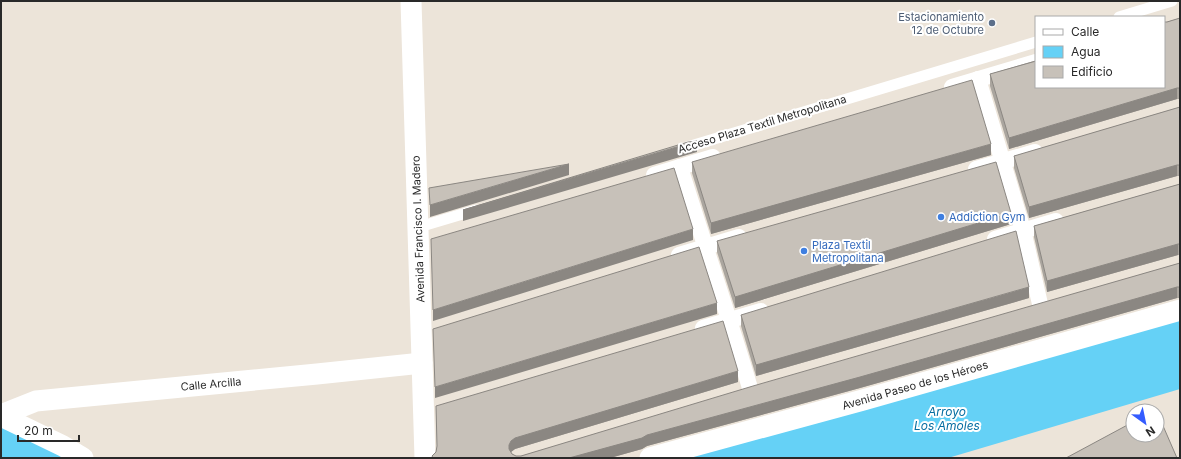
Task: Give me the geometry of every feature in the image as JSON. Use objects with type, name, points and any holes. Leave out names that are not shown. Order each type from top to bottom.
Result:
[{"type":"street","name":"Avenida Francisco I. Madero","points":[[412,1],[429,332],[422,363],[432,409],[425,458]]},
{"type":"street","points":[[940,91],[1035,62]]},
{"type":"street","points":[[978,80],[1023,230],[1047,302],[1024,309]]},
{"type":"street","points":[[965,172],[1047,148]]},
{"type":"street","points":[[643,178],[726,154]]},
{"type":"street","points":[[680,167],[729,320],[742,390],[765,384]]},
{"type":"street","points":[[978,244],[1068,217]]},
{"type":"street","points":[[668,258],[751,233]]},
{"type":"street","points":[[691,332],[774,306]]},
{"type":"street","name":"Avenida Paseo de los Héroes","points":[[650,458],[863,400],[1180,310]]},
{"type":"street","name":"Calle Arcilla","points":[[1,416],[36,401],[422,363]]},
{"type":"street","points":[[1,416],[63,446],[83,458]]},
{"type":"lane","points":[[1122,16],[1172,1]]},
{"type":"lane","name":"Acceso Plaza Textil Metropolitana","points":[[670,152],[1035,42]]},
{"type":"lane","points":[[424,237],[487,207]]},
{"type":"water","name":"Arroyo Los Amoles","points":[[1180,313],[1180,389],[1133,403],[1125,403],[1125,405],[948,458],[659,458]]},
{"type":"water","points":[[1,422],[75,458],[1,458]]},
{"type":"building","points":[[1180,18],[1180,88],[1009,138],[990,74],[1035,61],[1035,88],[1165,88],[1165,22]]},
{"type":"building","points":[[972,80],[991,144],[711,223],[692,162]]},
{"type":"building","points":[[1180,107],[1180,165],[1029,207],[1014,156]]},
{"type":"building","points":[[697,141],[463,210],[688,142]]},
{"type":"building","points":[[996,162],[1011,213],[735,297],[717,241]]},
{"type":"building","points":[[569,164],[430,205],[429,188]]},
{"type":"building","points":[[674,168],[693,229],[433,310],[431,239]]},
{"type":"building","points":[[1180,184],[1180,244],[1047,281],[1034,226]]},
{"type":"building","points":[[1016,231],[1029,287],[756,365],[741,315]]},
{"type":"building","points":[[699,247],[717,303],[435,387],[433,329]]},
{"type":"building","points":[[1180,263],[1180,287],[569,458],[433,458],[432,456],[436,452],[437,446],[436,406],[723,321],[738,371],[515,438],[509,445],[509,449],[512,454],[521,456],[753,386]]},
{"type":"building","points":[[1125,426],[1125,443],[1165,443],[1165,430],[1177,458],[1066,458]]},
{"type":"place","name":"Estacionamiento 12 de Octubre","points":[[992,23]]},
{"type":"place","name":"Addiction Gym","points":[[941,217]]},
{"type":"place","name":"Plaza Textil Metropolitana","points":[[804,251]]}]
